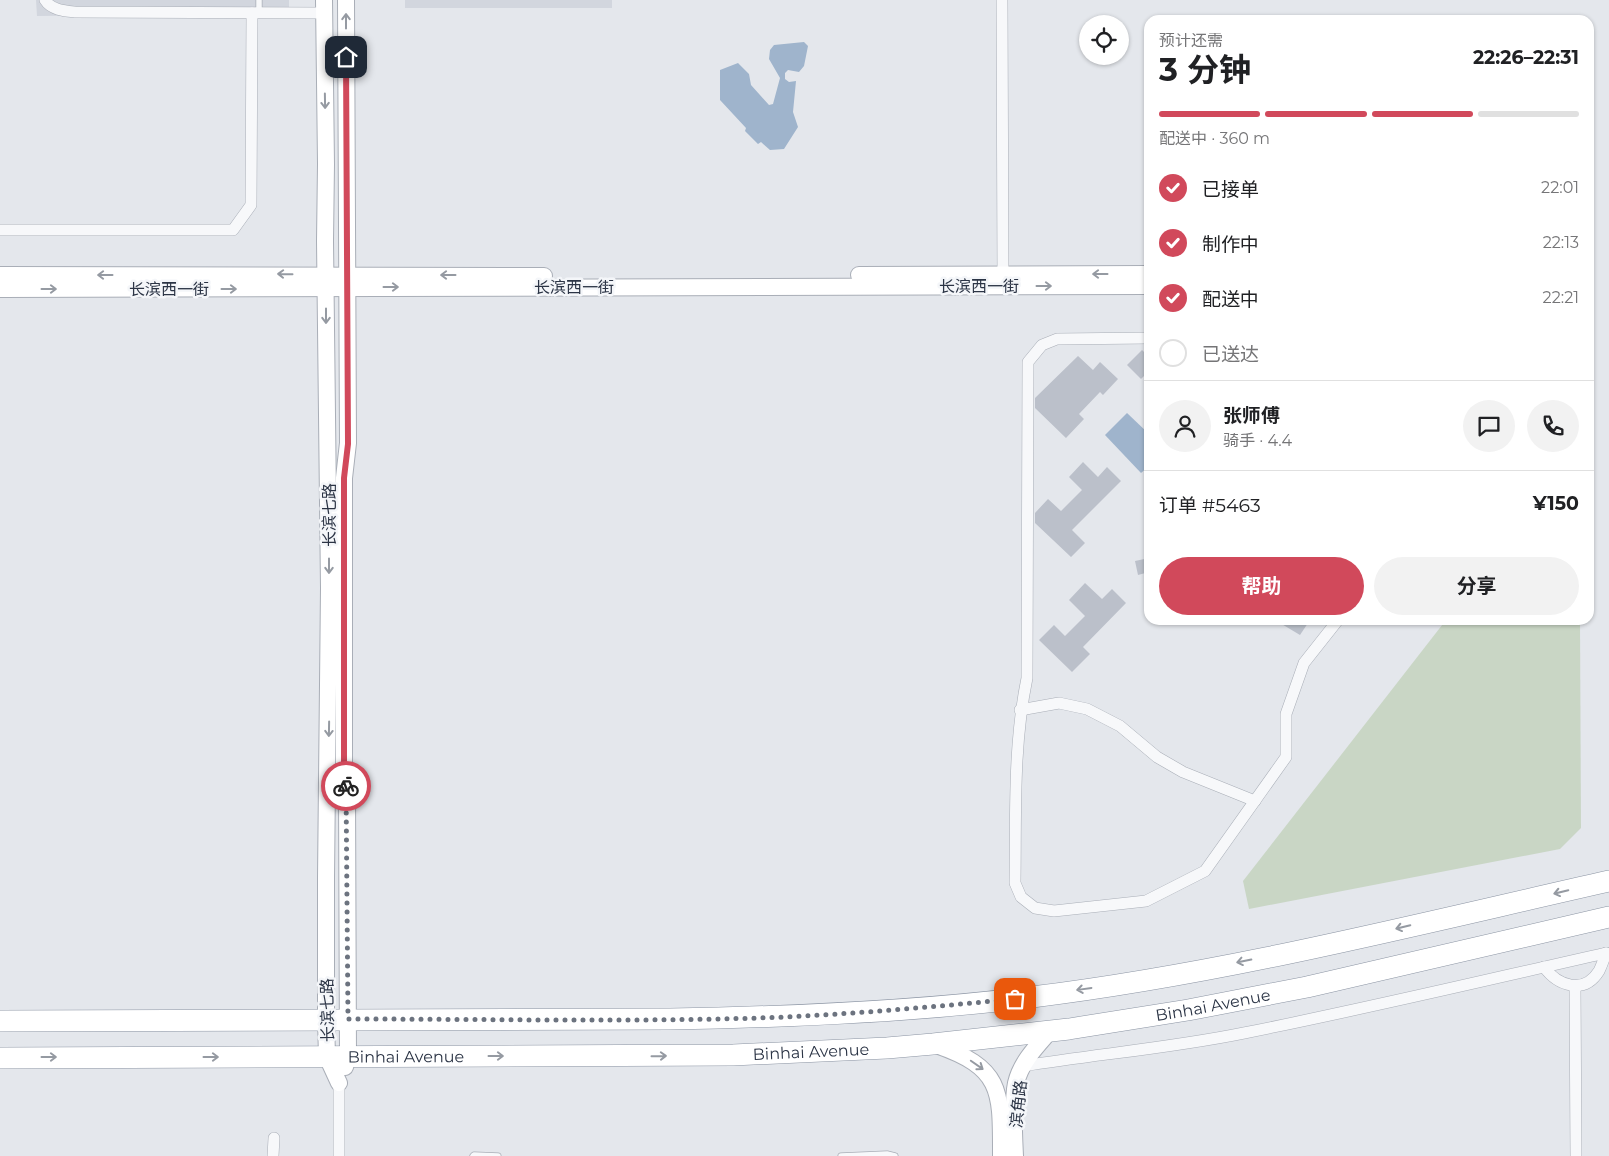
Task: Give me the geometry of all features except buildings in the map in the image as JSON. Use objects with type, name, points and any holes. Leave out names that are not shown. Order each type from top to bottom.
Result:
[{"type":"highway","points":[[0,1021],[760,1018],[934,1007],[1033,997],[1121,984],[1297,951],[1609,882]]},
{"type":"highway","name":"Binhai Avenue","points":[[0,1058],[733,1055],[933,1044],[1050,1031],[1248,999],[1609,917]]},
{"type":"main road","name":"长滨七路","points":[[339,1083],[348,1056],[346,790],[344,777],[344,478],[348,444],[346,0]]},
{"type":"main road","name":"长滨七路","points":[[324,7],[326,440],[329,470],[326,1019],[327,1057],[339,1083]]},
{"type":"main road","name":"长滨西一街","points":[[0,274],[326,281],[1003,280],[1144,274]]},
{"type":"main road","name":"长滨西一街","points":[[1003,280],[1144,286]]},
{"type":"main road","name":"长滨西一街","points":[[0,289],[275,289],[326,281]]},
{"type":"main road","name":"滨角路","points":[[1014,1156],[1016,1083],[1030,1055],[1050,1031]]},
{"type":"main road","name":"滨角路","points":[[933,1044],[959,1053],[986,1071],[995,1086],[1001,1110],[1001,1156]]},
{"type":"street","points":[[45,0],[48,5],[60,10],[75,12],[255,13],[324,7]]},
{"type":"street","points":[[1002,0],[1003,280]]},
{"type":"street","points":[[0,230],[233,230],[250,205],[255,13]]},
{"type":"street","points":[[1144,338],[1057,339],[1042,345],[1028,362],[1027,678],[1020,710],[1016,758],[1015,883],[1021,897],[1035,908],[1054,911],[1146,901],[1205,871],[1286,758],[1286,714],[1304,663],[1334,625]]},
{"type":"street","points":[[1020,710],[1059,703],[1087,709],[1120,726],[1157,757],[1183,772],[1255,801]]},
{"type":"street","points":[[1023,1066],[1105,1056],[1244,1033],[1544,966],[1606,953],[1598,972],[1589,981],[1575,986],[1566,985],[1559,981],[1544,966]]},
{"type":"street","points":[[1575,986],[1576,1156]]},
{"type":"street","points":[[339,1083],[339,1156]]},
{"type":"street","points":[[274,1138],[274,1156]]},
{"type":"lane","points":[[255,13],[259,0]]},
{"type":"lane","points":[[841,1156],[887,1154],[895,1156]]},
{"type":"lane","points":[[473,1156],[498,1156]]},
{"type":"shaded area","points":[[36,0],[289,0],[289,13],[37,16]]},
{"type":"shaded area","points":[[405,0],[612,0],[612,8],[405,8]]},
{"type":"green space","points":[[1442,625],[1580,625],[1581,828],[1560,849],[1249,909],[1243,881]]},
{"type":"water","points":[[804,42],[808,46],[804,66],[799,72],[788,70],[785,73],[785,79],[789,82],[796,81],[793,112],[798,127],[784,149],[770,150],[761,142],[758,144],[745,131],[746,128],[720,100],[720,70],[738,63],[749,74],[751,85],[769,105],[773,104],[780,78],[769,59],[770,50],[774,45]]},
{"type":"water","points":[[1127,413],[1144,429],[1144,470],[1141,473],[1105,435]]},
{"type":"way so far","points":[[346,786],[348,1019],[619,1020],[760,1018],[907,1009],[1015,999]]},
{"type":"route","points":[[346,57],[348,444],[344,478],[344,777],[346,786]]}]
